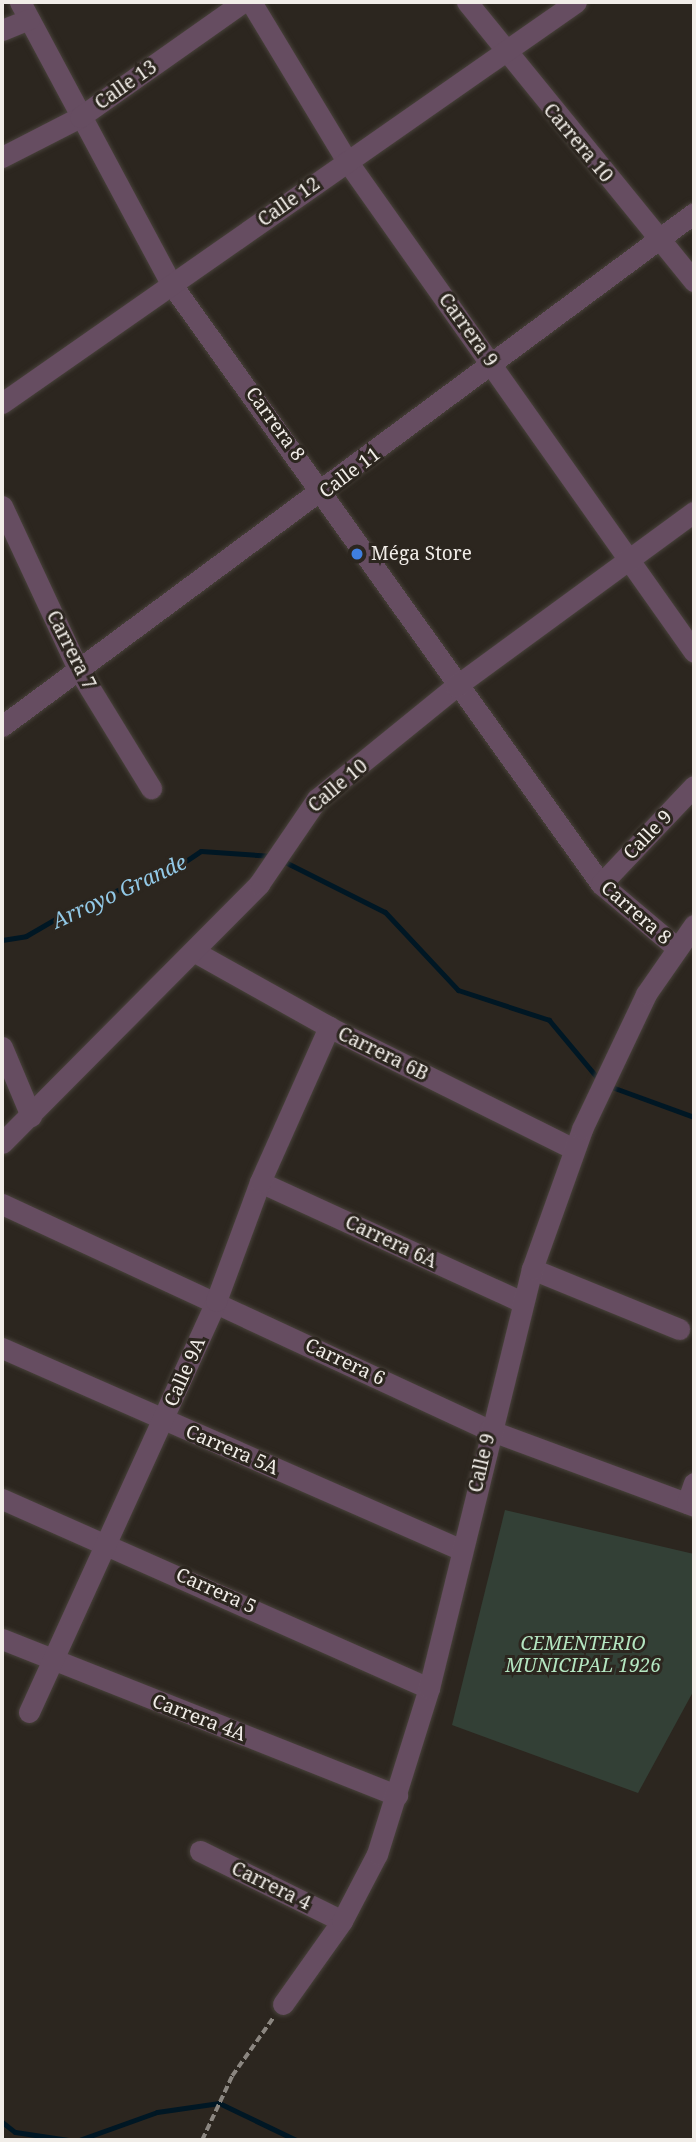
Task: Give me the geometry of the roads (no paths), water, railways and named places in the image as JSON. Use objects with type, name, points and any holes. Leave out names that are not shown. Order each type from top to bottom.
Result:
[{"type":"street","name":"Calle 13","points":[[2,156],[80,117],[243,2]]},
{"type":"street","name":"Carrera 9","points":[[251,2],[347,161],[694,652]]},
{"type":"street","name":"Carrera 10","points":[[467,2],[502,52],[694,281]]},
{"type":"street","name":"Calle 12","points":[[2,403],[576,2]]},
{"type":"street","name":"Carrera 8","points":[[25,10],[172,285],[325,492],[456,686],[601,884],[677,948]]},
{"type":"street","points":[[2,30],[25,10]]},
{"type":"street","name":"Calle 11","points":[[2,726],[325,492],[694,213]]},
{"type":"street","name":"Carrera 7","points":[[2,506],[79,669],[151,788]]},
{"type":"street","name":"Calle 10","points":[[2,1143],[195,952],[259,884],[277,853],[317,799],[456,686],[630,562],[694,512]]},
{"type":"street","name":"Calle 9","points":[[601,884],[694,786]]},
{"type":"street","name":"Calle 9","points":[[283,2004],[342,1921],[377,1854],[429,1688],[489,1430],[532,1269],[582,1129],[646,994],[694,925]]},
{"type":"street","name":"Carrera 6B","points":[[195,952],[329,1027],[574,1149]]},
{"type":"street","name":"Calle 9A","points":[[29,1712],[49,1659],[163,1420],[216,1301],[260,1182],[329,1027]]},
{"type":"street","points":[[2,1047],[31,1115]]},
{"type":"street","name":"Carrera 6A","points":[[260,1182],[522,1302]]},
{"type":"street","name":"Carrera 6","points":[[2,1205],[216,1301],[489,1430],[692,1497]]},
{"type":"street","points":[[532,1269],[679,1329]]},
{"type":"street","name":"Carrera 5A","points":[[2,1348],[462,1550]]},
{"type":"street","name":"Carrera 5","points":[[2,1499],[104,1540],[429,1688]]},
{"type":"street","name":"Carrera 4A","points":[[2,1639],[397,1795]]},
{"type":"street","name":"Carrera 4","points":[[200,1851],[342,1921]]},
{"type":"waterway","name":"Arroyo Grande","points":[[2,940],[26,936],[83,903],[174,869],[201,851],[272,856]]},
{"type":"waterway","name":"Arroyo Grande","points":[[281,860],[385,912],[458,990],[549,1020],[600,1081]]},
{"type":"waterway","name":"Arroyo Grande","points":[[609,1086],[694,1117]]},
{"type":"waterway","points":[[79,2140],[157,2112],[219,2103],[296,2140]]},
{"type":"waterway","points":[[2,2122],[15,2132],[68,2140]]},
{"type":"place","name":"Méga Store","points":[[357,554]]},
{"type":"park label","name":"CEMENTERIO MUNICIPAL 1926","points":[[583,1655]]}]
